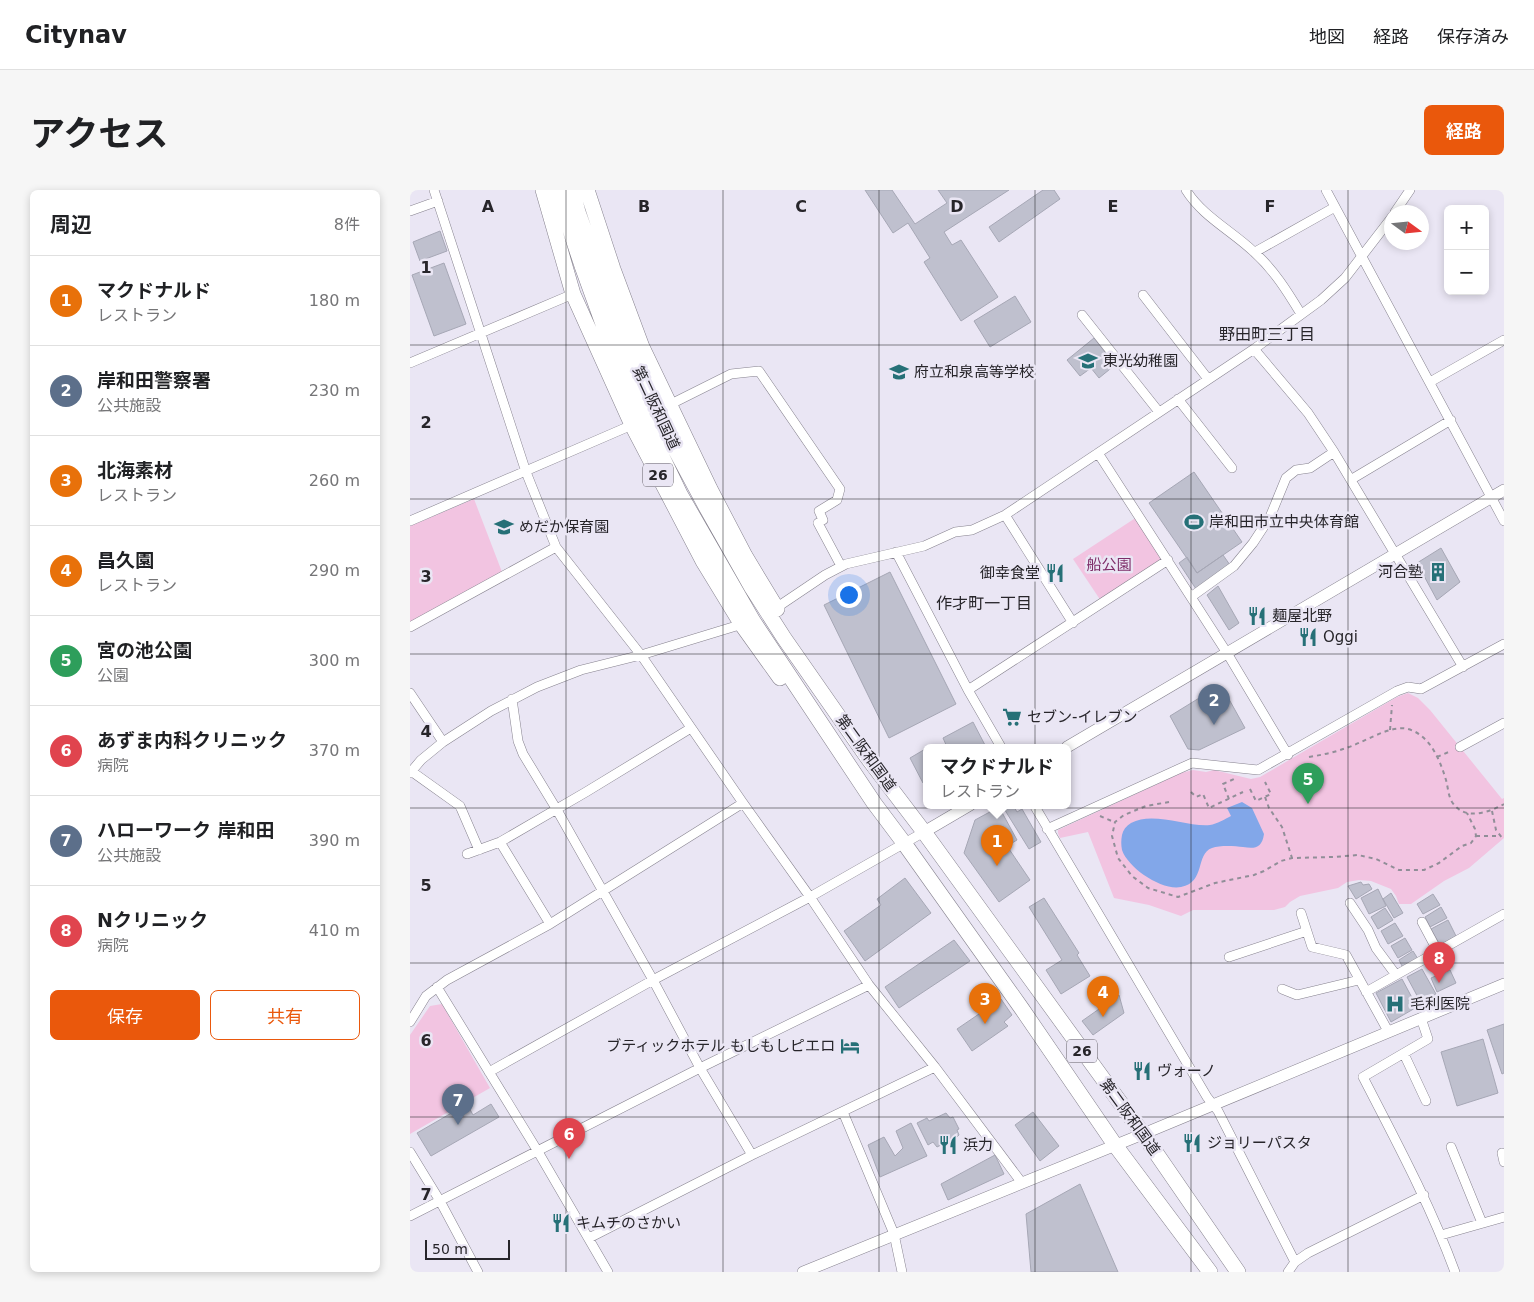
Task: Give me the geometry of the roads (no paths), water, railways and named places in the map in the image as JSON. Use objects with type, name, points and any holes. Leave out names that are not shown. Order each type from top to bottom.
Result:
[{"type":"highway","name":"26","points":[[542,190],[573,294],[632,424],[703,561],[747,623]]},
{"type":"highway","name":"第二阪和国道","points":[[557,190],[608,338],[680,494],[738,595],[747,623],[803,712],[826,732],[874,803],[904,842],[1022,1009],[1115,1145],[1210,1272]]},
{"type":"highway","name":"第二阪和国道","points":[[572,190],[578,212],[628,347],[668,436],[704,505],[752,588],[773,611],[834,693],[837,714],[1143,1134],[1238,1272]]},
{"type":"highway","name":"26","points":[[587,190],[613,269],[642,347],[773,611]]},
{"type":"street","points":[[434,190],[526,472],[556,547],[642,655],[810,897],[869,986],[935,1067],[1022,1182]]},
{"type":"street","points":[[1326,190],[1504,521]]},
{"type":"street","points":[[1400,205],[1410,190]]},
{"type":"street","points":[[1190,191],[1196,205],[1255,252],[1280,280],[1301,314]]},
{"type":"street","points":[[410,211],[438,201]]},
{"type":"street","points":[[1255,252],[1335,207]]},
{"type":"street","points":[[479,850],[460,806],[410,772],[443,742],[512,700],[581,670],[642,655],[747,623],[773,611],[841,566],[924,546],[955,532],[972,530],[1005,514],[1254,349],[1321,300],[1345,278],[1384,228]]},
{"type":"street","points":[[410,363],[573,294]]},
{"type":"street","points":[[1143,295],[1208,379]]},
{"type":"street","points":[[1082,315],[1159,412]]},
{"type":"street","points":[[1430,382],[1504,340]]},
{"type":"street","points":[[1254,349],[1308,413],[1352,479],[1463,667]]},
{"type":"street","points":[[670,405],[731,374],[759,371],[840,489],[837,500],[819,511],[823,520],[818,523],[841,566]]},
{"type":"street","points":[[1178,399],[1232,468]]},
{"type":"street","points":[[1352,479],[1451,420]]},
{"type":"street","points":[[410,522],[632,424]]},
{"type":"street","points":[[1191,597],[1234,566],[1253,543],[1270,517],[1286,478],[1296,470],[1310,468],[1334,452]]},
{"type":"street","points":[[1098,453],[1227,653],[1288,755]]},
{"type":"street","points":[[1071,745],[1504,490]]},
{"type":"street","points":[[1005,514],[1073,623]]},
{"type":"street","points":[[410,627],[556,547]]},
{"type":"street","points":[[896,552],[968,690],[999,744]]},
{"type":"street","points":[[968,690],[1168,560]]},
{"type":"street","points":[[1047,829],[1192,763],[1258,770],[1288,755],[1389,696],[1408,687],[1421,689],[1504,644]]},
{"type":"street","points":[[410,693],[443,742]]},
{"type":"street","points":[[512,700],[518,740],[523,754],[557,810],[653,980],[700,1068],[752,1155]]},
{"type":"street","points":[[1460,747],[1504,723]]},
{"type":"street","points":[[467,854],[500,842],[557,810],[691,728]]},
{"type":"street","points":[[410,1022],[426,996],[447,980],[550,924],[743,803]]},
{"type":"street","points":[[489,1072],[653,980],[810,897],[963,809]]},
{"type":"street","points":[[1036,809],[1212,1104],[1218,1111],[1295,1262]]},
{"type":"street","points":[[500,842],[550,924]]},
{"type":"street","points":[[1350,903],[1368,930],[1376,948],[1396,975]]},
{"type":"street","points":[[1301,913],[1312,947],[1346,955],[1388,1031]]},
{"type":"street","points":[[1366,992],[1504,914]]},
{"type":"street","points":[[1422,922],[1438,952]]},
{"type":"street","points":[[1229,957],[1307,931]]},
{"type":"street","points":[[1282,989],[1297,995],[1359,980]]},
{"type":"street","points":[[803,1272],[1143,1134],[1504,984]]},
{"type":"street","points":[[410,1216],[700,1068],[869,986]]},
{"type":"street","points":[[438,987],[537,1150],[608,1272]]},
{"type":"street","points":[[1421,1018],[1428,1039],[1363,1078],[1424,1195],[1442,1235],[1455,1272]]},
{"type":"street","points":[[1404,1054],[1426,1101]]},
{"type":"street","points":[[589,1238],[752,1155],[935,1067]]},
{"type":"street","points":[[842,1112],[894,1234],[902,1272]]},
{"type":"street","points":[[1451,1148],[1482,1223]]},
{"type":"street","points":[[410,1152],[440,1201],[478,1272]]},
{"type":"street","points":[[1288,1272],[1295,1262],[1308,1253],[1424,1195]]},
{"type":"street","points":[[1442,1235],[1504,1217]]},
{"type":"water","points":[[1242,802],[1252,808],[1264,834],[1262,842],[1260,845],[1247,848],[1219,846],[1212,848],[1207,851],[1194,880],[1189,884],[1173,887],[1156,882],[1138,871],[1125,857],[1122,850],[1122,833],[1131,823],[1140,820],[1159,819],[1210,825],[1231,816],[1227,808]]},
{"type":"place","name":"東光幼稚園","points":[[1088,361]]},
{"type":"place","name":"府立和泉高等学校","points":[[899,372]]},
{"type":"place","name":"岸和田市立中央体育館","points":[[1194,522]]},
{"type":"place","name":"めだか保育園","points":[[504,527]]},
{"type":"place","name":"河合塾","points":[[1438,572]]},
{"type":"place","name":"御幸食堂","points":[[1055,573]]},
{"type":"place","name":"麺屋北野","points":[[1257,616]]},
{"type":"place","name":"Oggi","points":[[1308,637]]},
{"type":"place","name":"セブン-イレブン","points":[[1012,717]]},
{"type":"place","name":"岸和田警察署","points":[[1214,725]]},
{"type":"place","name":"宮の池公園","points":[[1308,804]]},
{"type":"place","name":"マクドナルド","points":[[997,866]]},
{"type":"place","name":"Nクリニック","points":[[1439,983]]},
{"type":"place","name":"毛利医院","points":[[1395,1004]]},
{"type":"place","name":"昌久園","points":[[1103,1017]]},
{"type":"place","name":"北海素材","points":[[985,1024]]},
{"type":"place","name":"ブティックホテル もしもしピエロ","points":[[850,1046]]},
{"type":"place","name":"ヴォーノ","points":[[1142,1071]]},
{"type":"place","name":"ハローワーク 岸和田","points":[[458,1125]]},
{"type":"place","name":"ジョリーパスタ","points":[[1192,1143]]},
{"type":"place","name":"浜力","points":[[948,1145]]},
{"type":"place","name":"あずま内科クリニック","points":[[569,1159]]},
{"type":"place","name":"キムチのさかい","points":[[561,1223]]},
{"type":"district","name":"野田町三丁目","points":[[1267,334]]},
{"type":"district","name":"作才町一丁目","points":[[984,603]]},
{"type":"park label","name":"船公園","points":[[1109,565]]}]
